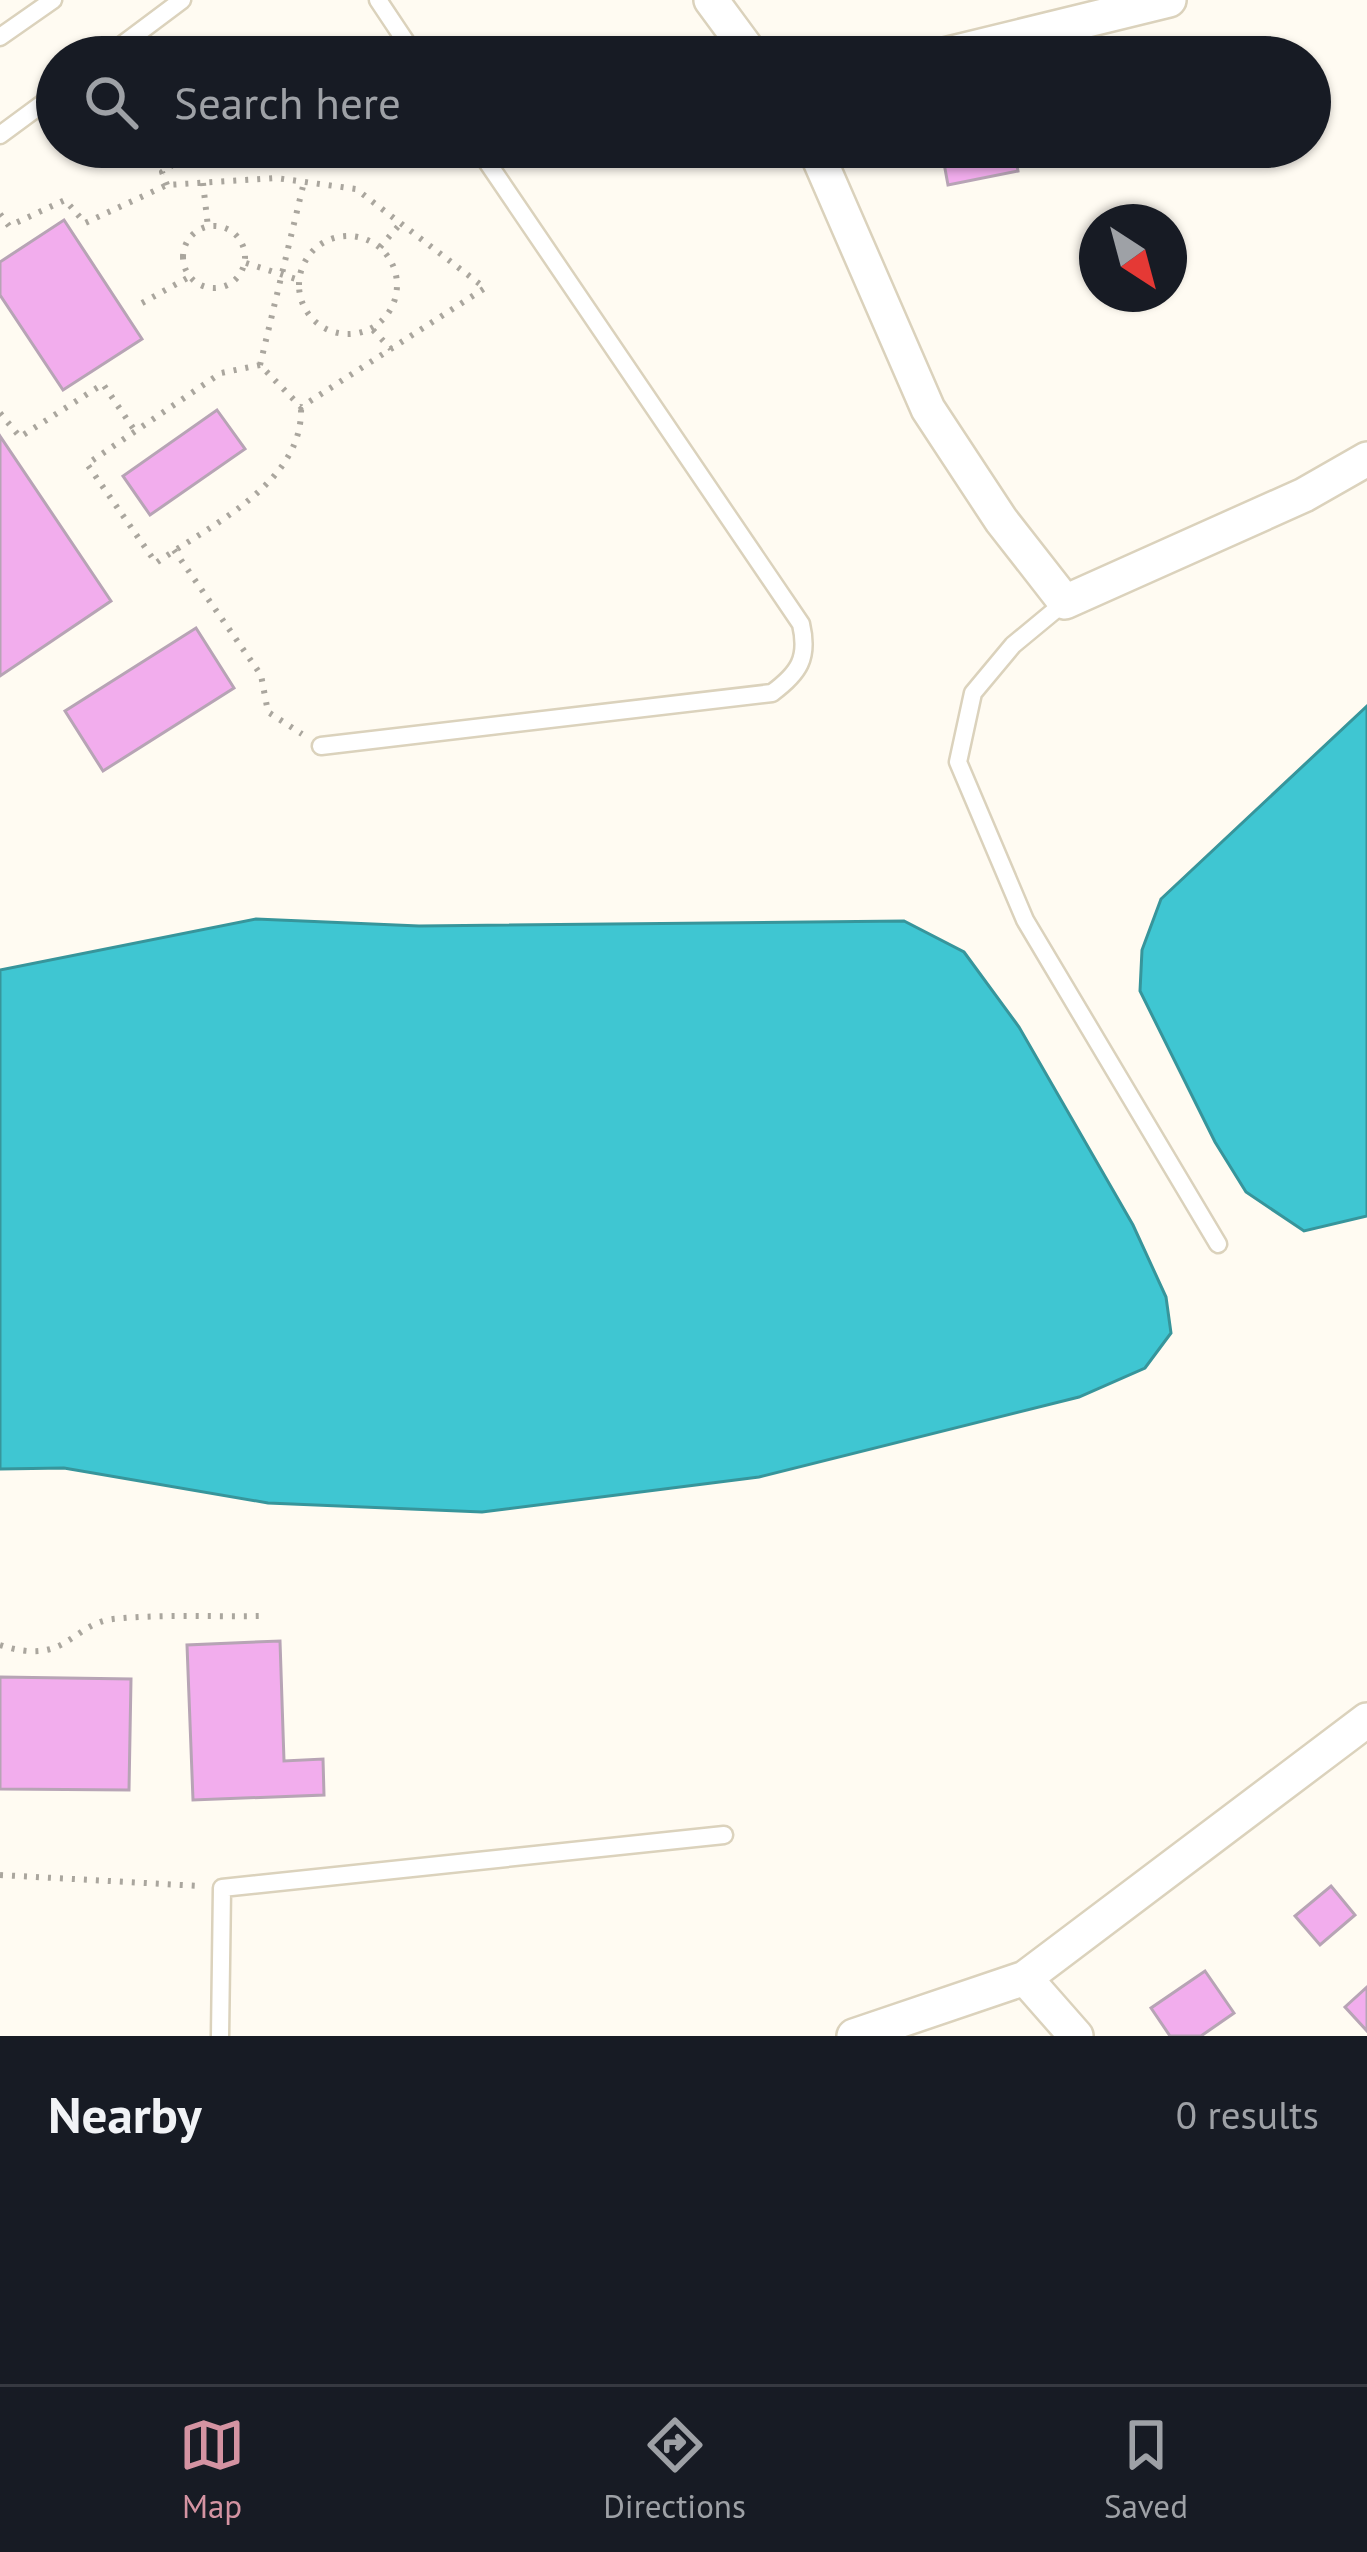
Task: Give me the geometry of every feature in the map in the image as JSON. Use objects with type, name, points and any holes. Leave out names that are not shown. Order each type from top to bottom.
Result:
[{"type":"street","points":[[711,0],[738,36]]},
{"type":"street","points":[[1022,36],[1169,0]]},
{"type":"street","points":[[823,168],[928,409],[1001,520],[1065,602],[1304,495],[1367,459]]},
{"type":"street","points":[[854,2036],[1025,1978],[1367,1720]]},
{"type":"street","points":[[1025,1978],[1076,2036]]},
{"type":"lane","points":[[0,37],[53,0]]},
{"type":"lane","points":[[134,36],[182,0]]},
{"type":"lane","points":[[378,0],[402,36]]},
{"type":"lane","points":[[0,135],[36,108]]},
{"type":"lane","points":[[321,746],[772,693],[796,675],[807,648],[801,624],[491,168]]},
{"type":"lane","points":[[1065,602],[1013,645],[973,693],[958,763],[1025,920],[1218,1244]]},
{"type":"lane","points":[[220,2036],[222,1888],[724,1835]]},
{"type":"path","points":[[167,185],[162,172],[168,168]]},
{"type":"path","points":[[203,182],[208,226]]},
{"type":"path","points":[[0,214],[9,226],[65,200],[85,224],[167,185],[203,182],[304,182],[356,189],[485,288],[301,407]]},
{"type":"path","points":[[260,365],[304,182]]},
{"type":"path","points":[[380,247],[401,223]]},
{"type":"path","points":[[218,224],[238,235],[244,262],[240,276],[222,288],[199,286],[184,270],[183,248],[196,230],[218,224]]},
{"type":"path","points":[[335,236],[358,236],[380,247],[394,266],[398,290],[389,313],[372,329],[349,335],[325,330],[307,314],[299,280],[314,248],[335,236]]},
{"type":"path","points":[[244,262],[299,280]]},
{"type":"path","points":[[142,303],[191,277]]},
{"type":"path","points":[[372,329],[391,349]]},
{"type":"path","points":[[260,365],[301,407],[302,428],[280,474],[155,563],[87,464],[221,373],[260,365]]},
{"type":"path","points":[[0,413],[20,437],[103,384],[135,431]]},
{"type":"path","points":[[174,550],[261,675],[268,712],[321,746]]},
{"type":"path","points":[[0,1646],[18,1651],[63,1648],[106,1620],[263,1616]]},
{"type":"path","points":[[0,1875],[222,1888]]},
{"type":"water","points":[[1367,706],[1367,1216],[1304,1231],[1246,1192],[1215,1142],[1140,991],[1142,950],[1161,899]]},
{"type":"water","points":[[256,919],[419,926],[904,921],[964,952],[1019,1027],[1133,1225],[1166,1297],[1171,1333],[1145,1368],[1079,1397],[759,1477],[482,1512],[268,1503],[64,1468],[0,1469],[0,970]]},
{"type":"building","points":[[945,168],[1018,168],[1018,171],[948,185]]},
{"type":"building","points":[[64,220],[142,339],[63,390],[0,295],[0,262]]},
{"type":"building","points":[[217,410],[245,449],[150,515],[123,476]]},
{"type":"building","points":[[0,436],[111,601],[0,676]]},
{"type":"building","points":[[196,628],[234,688],[103,771],[65,711]]},
{"type":"building","points":[[280,1641],[284,1761],[323,1759],[324,1795],[193,1800],[187,1645]]},
{"type":"building","points":[[0,1677],[131,1679],[129,1790],[0,1789]]},
{"type":"building","points":[[1331,1886],[1355,1915],[1320,1945],[1295,1916]]},
{"type":"building","points":[[1205,1971],[1234,2013],[1201,2036],[1170,2036],[1151,2008]]},
{"type":"building","points":[[1367,1987],[1367,2031],[1345,2007]]}]
